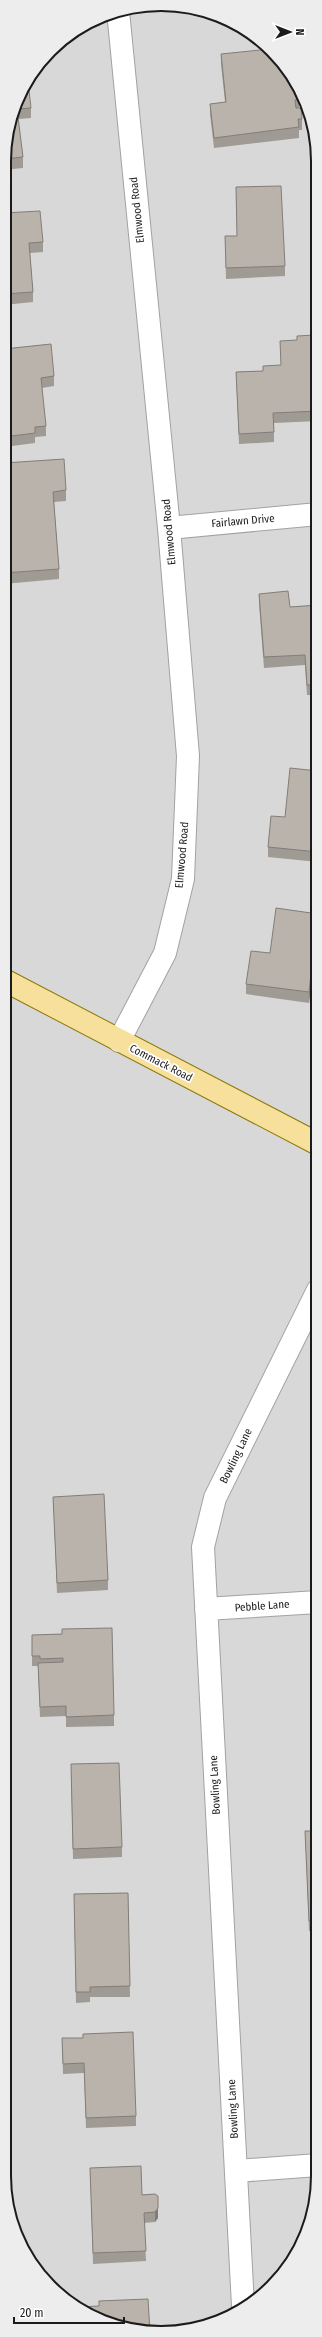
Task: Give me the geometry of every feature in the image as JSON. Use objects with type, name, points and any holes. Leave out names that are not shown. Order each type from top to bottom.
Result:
[{"type":"main road","name":"Commack Road","points":[[11,984],[311,1140]]},
{"type":"street","name":"Elmwood Road","points":[[119,17],[169,528],[188,756],[183,879],[165,953],[119,1041]]},
{"type":"street","name":"Fairlawn Drive","points":[[169,528],[311,515]]},
{"type":"street","name":"Bowling Lane","points":[[243,2302],[203,1548],[215,1498],[311,1304]]},
{"type":"street","name":"Pebble Lane","points":[[206,1610],[311,1602]]},
{"type":"street","points":[[237,2170],[311,2165]]},
{"type":"shaded area","points":[[171,11],[200,16],[227,26],[260,48],[274,62],[291,86],[300,104],[306,122],[311,151],[311,2186],[306,2215],[296,2242],[274,2275],[260,2289],[236,2306],[218,2315],[200,2321],[171,2326],[141,2325],[104,2315],[86,2306],[62,2289],[48,2275],[26,2242],[16,2215],[12,2196],[11,151],[16,122],[26,95],[48,62],[62,48],[86,31],[104,22],[141,12]]},
{"type":"building","points":[[262,50],[274,62],[291,86],[298,99],[295,100],[296,108],[301,108],[302,119],[298,119],[299,127],[214,138],[210,104],[226,102],[221,54]]},
{"type":"building","points":[[29,90],[31,108],[20,109]]},
{"type":"building","points":[[18,116],[23,157],[11,158],[12,141]]},
{"type":"building","points":[[281,186],[285,266],[226,268],[225,236],[237,236],[236,187]]},
{"type":"building","points":[[40,211],[43,242],[29,243],[33,292],[11,294],[11,213]]},
{"type":"building","points":[[311,335],[311,411],[273,413],[274,432],[239,434],[236,372],[263,371],[263,366],[281,365],[280,341],[297,340],[297,336]]},
{"type":"building","points":[[51,344],[54,376],[41,378],[46,426],[35,427],[35,433],[11,436],[11,348]]},
{"type":"building","points":[[64,459],[66,490],[53,492],[59,569],[11,572],[11,463]]},
{"type":"building","points":[[288,591],[290,607],[311,606],[311,685],[307,685],[305,655],[264,657],[259,594]]},
{"type":"building","points":[[290,768],[311,770],[311,851],[268,847],[271,816],[285,817]]},
{"type":"building","points":[[276,908],[311,913],[311,974],[309,992],[246,984],[251,951],[270,953]]},
{"type":"building","points":[[104,1494],[108,1580],[57,1583],[53,1497]]},
{"type":"building","points":[[112,1628],[114,1715],[66,1717],[66,1706],[40,1707],[38,1663],[63,1662],[63,1658],[40,1659],[40,1656],[32,1656],[32,1635],[62,1634],[62,1629]]},
{"type":"building","points":[[119,1763],[122,1847],[73,1849],[71,1764]]},
{"type":"building","points":[[305,1831],[311,1831],[311,1921],[309,1921]]},
{"type":"building","points":[[128,1893],[130,1986],[90,1987],[90,1992],[76,1992],[74,1894]]},
{"type":"building","points":[[133,2032],[136,2116],[86,2118],[84,2063],[63,2064],[62,2038],[83,2038],[83,2034]]},
{"type":"building","points":[[141,2166],[142,2195],[155,2194],[158,2196],[158,2208],[155,2212],[144,2213],[146,2251],[93,2253],[90,2168]]},
{"type":"building","points":[[148,2299],[150,2326],[122,2321],[104,2315],[87,2307],[99,2306],[99,2301]]}]
